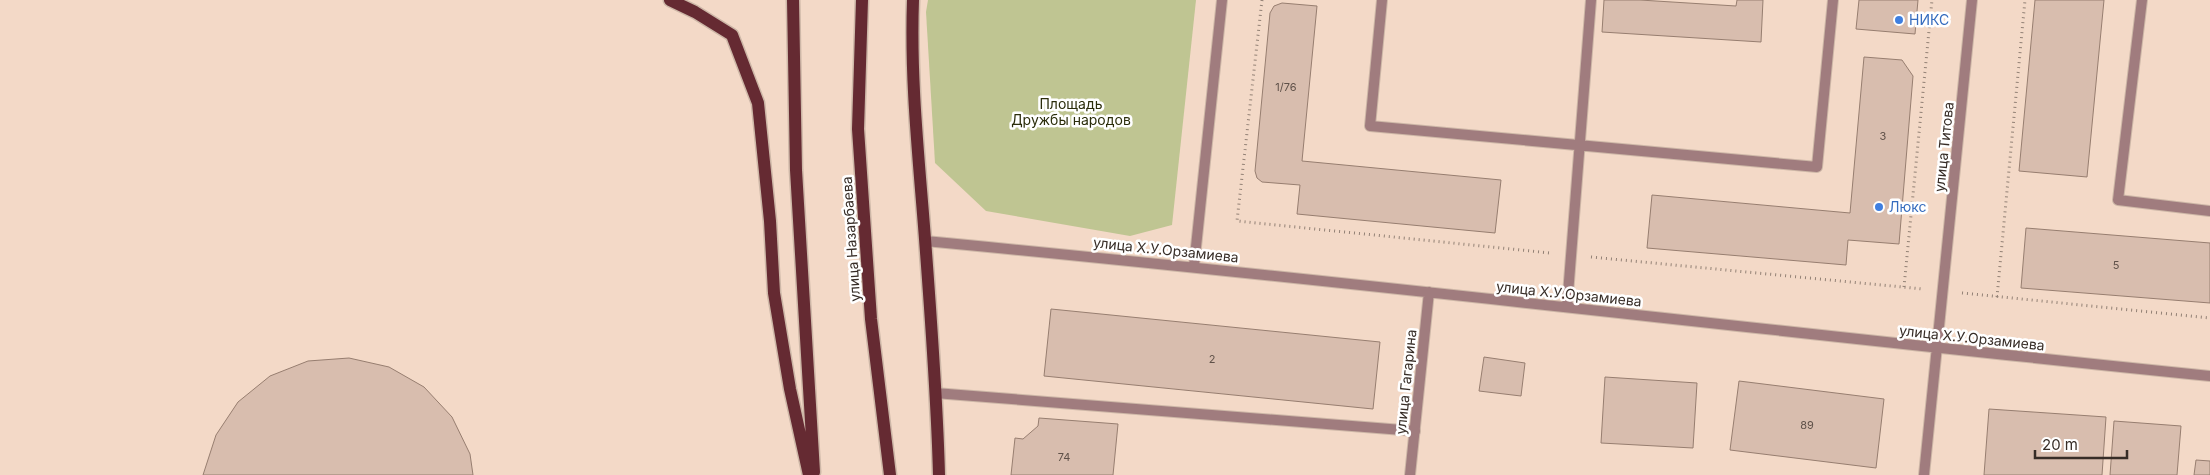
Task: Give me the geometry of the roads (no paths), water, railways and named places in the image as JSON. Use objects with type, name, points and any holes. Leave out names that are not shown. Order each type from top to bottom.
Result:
[{"type":"main road","points":[[670,0],[695,12],[732,35],[758,103],[770,221],[774,293],[790,389],[809,475]]},
{"type":"main road","points":[[793,0],[796,170],[815,475]]},
{"type":"main road","name":"улица Назарбаева","points":[[862,0],[858,129],[872,319],[890,475]]},
{"type":"main road","points":[[913,0],[917,152],[925,240],[939,475]]},
{"type":"street","points":[[1194,266],[1222,0]]},
{"type":"street","points":[[1382,0],[1370,126],[1817,167],[1834,0]]},
{"type":"street","points":[[1567,307],[1591,0]]},
{"type":"street","name":"улица Титова","points":[[1924,475],[1972,0]]},
{"type":"street","points":[[2142,0],[2118,200],[2210,211]]},
{"type":"street","name":"улица Х.У.Орзамиева","points":[[925,240],[1194,266],[1937,349],[2210,376]]},
{"type":"street","name":"улица Гагарина","points":[[1410,475],[1429,292]]},
{"type":"street","points":[[935,393],[1415,431]]},
{"type":"place","name":"НИКС","points":[[1899,20]]},
{"type":"place","name":"Люкс","points":[[1879,207]]},
{"type":"park label","name":"Площадь Дружбы народов","points":[[1071,112]]}]
